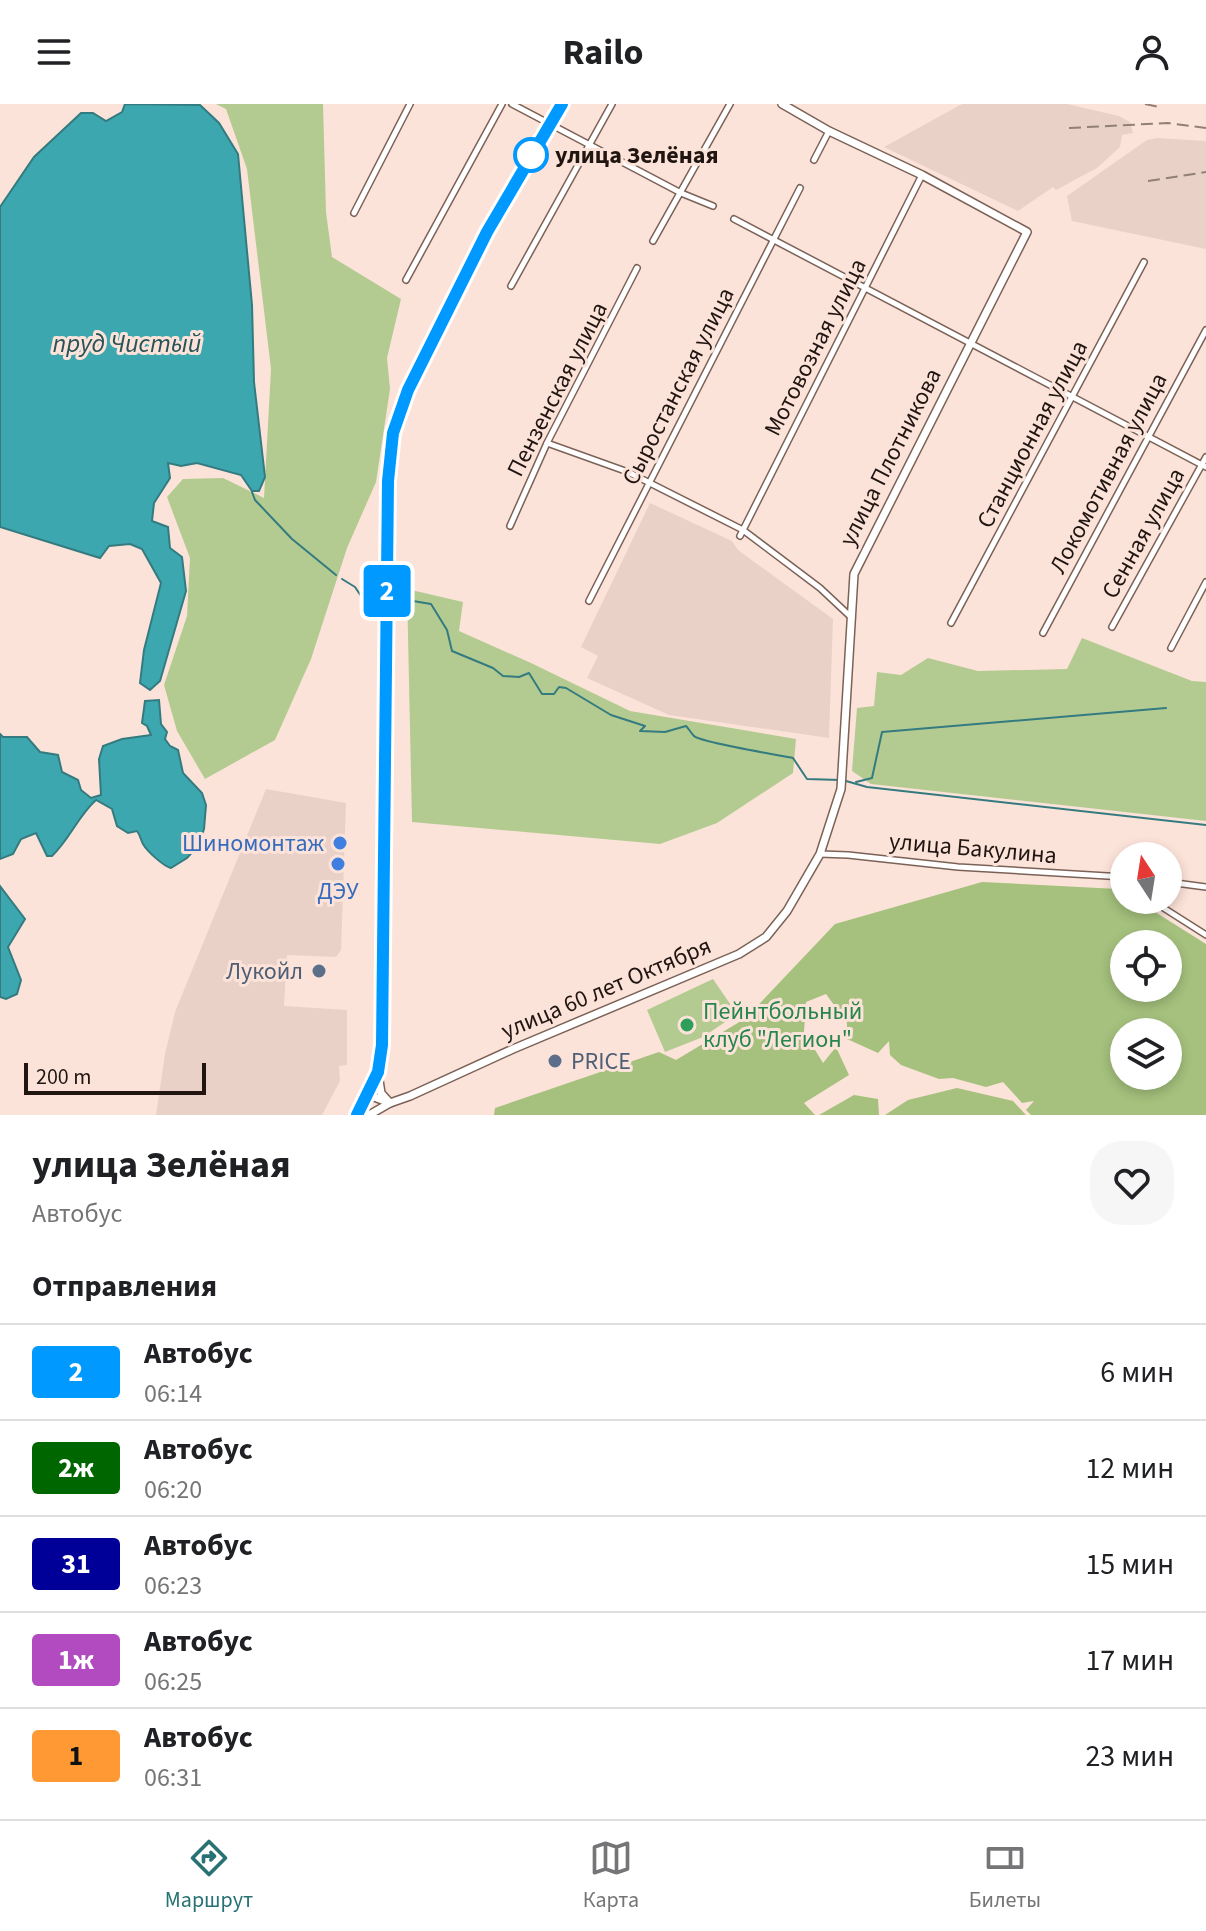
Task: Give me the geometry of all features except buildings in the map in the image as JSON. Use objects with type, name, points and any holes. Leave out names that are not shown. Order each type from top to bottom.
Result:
[{"type":"main road","points":[[357,1115],[378,1072],[382,1045],[388,481],[393,433],[408,390],[480,246],[562,104]]},
{"type":"street","points":[[354,213],[410,104]]},
{"type":"street","points":[[406,280],[502,104]]},
{"type":"street","points":[[512,104],[681,193],[713,206]]},
{"type":"street","points":[[511,286],[612,104]]},
{"type":"street","points":[[653,241],[730,104]]},
{"type":"street","points":[[782,104],[829,131],[922,175]]},
{"type":"street","points":[[814,160],[829,131]]},
{"type":"street","name":"улица Плотникова","points":[[820,854],[841,789],[854,574],[1027,232],[922,175]]},
{"type":"street","name":"Мотовозная улица","points":[[742,533],[922,175]]},
{"type":"street","name":"Сыростанская улица","points":[[589,601],[800,188]]},
{"type":"street","points":[[734,219],[1204,466]]},
{"type":"street","name":"Станционная улица","points":[[951,623],[1144,262]]},
{"type":"street","name":"Пензенская улица","points":[[510,526],[547,443],[637,268]]},
{"type":"street","name":"Локомотивная улица","points":[[1043,633],[1206,330]]},
{"type":"street","points":[[547,443],[628,472],[712,512],[820,588],[852,618]]},
{"type":"street","name":"Сенная улица","points":[[1112,627],[1204,466],[1206,457]]},
{"type":"street","points":[[1171,648],[1206,582]]},
{"type":"street","name":"улица Бакулина","points":[[820,854],[958,867],[1110,876]]},
{"type":"street","name":"улица 60 лет Октября","points":[[369,1115],[390,1103],[739,954],[766,937],[787,911],[820,854]]},
{"type":"street","points":[[1182,884],[1206,887]]},
{"type":"street","points":[[1173,914],[1206,935]]},
{"type":"street","points":[[378,1072],[381,1093],[390,1103]]},
{"type":"street","points":[[369,1095],[390,1103]]},
{"type":"shaded area","points":[[962,104],[1067,104],[1119,116],[1130,122],[1133,133],[1122,135],[1120,147],[1097,168],[1056,190],[1053,187],[1018,211],[884,147]]},
{"type":"shaded area","points":[[1147,140],[1206,141],[1206,249],[1072,221],[1067,196]]},
{"type":"shaded area","points":[[650,503],[732,541],[738,550],[833,619],[829,738],[669,715],[587,678],[598,656],[581,647]]},
{"type":"shaded area","points":[[266,789],[346,803],[341,950],[336,957],[287,955],[284,1006],[347,1010],[347,1065],[339,1066],[340,1081],[322,1115],[156,1115],[175,1012]]},
{"type":"green space","points":[[216,104],[323,104],[326,212],[332,257],[401,299],[387,358],[390,389],[376,482],[347,548],[311,659],[275,740],[205,779],[177,731],[164,685],[187,616],[190,558],[167,497],[183,479],[223,478],[264,498],[271,369],[247,169],[226,109]]},
{"type":"green space","points":[[407,589],[463,602],[459,631],[630,711],[796,739],[793,773],[717,823],[660,844],[412,822]]},
{"type":"green space","points":[[1082,638],[1192,681],[1206,682],[1206,821],[871,784],[852,771],[857,708],[874,706],[877,672],[901,675],[928,658],[978,671],[1067,669]]},
{"type":"green space","points":[[982,882],[1110,889],[1110,914],[1158,914],[1206,944],[1206,1115],[1031,1115],[1026,1110],[1034,1101],[1022,1103],[1003,1082],[986,1087],[953,1078],[939,1079],[901,1065],[890,1055],[889,1041],[878,1053],[847,1039],[847,1023],[826,994],[806,1002],[804,1032],[823,1063],[836,1047],[849,1075],[804,1103],[815,1115],[494,1115],[495,1108],[659,1052],[676,1060],[746,1018],[835,924]]},
{"type":"green space","name":"Пейнтбольный клуб \"Легион\"","points":[[713,979],[737,1014],[703,1037],[665,1052],[647,1010]]},
{"type":"green space","points":[[957,1088],[1013,1101],[1026,1115],[885,1115],[908,1100]]},
{"type":"green space","points":[[854,1095],[878,1099],[879,1115],[819,1115]]},
{"type":"water","name":"пруд Чистый","points":[[125,104],[200,105],[219,123],[238,154],[252,305],[254,382],[265,477],[259,491],[252,491],[241,475],[197,463],[181,466],[168,463],[170,478],[154,503],[152,521],[168,527],[170,548],[182,557],[186,591],[160,681],[150,690],[140,683],[144,650],[161,583],[142,549],[130,544],[109,546],[100,558],[0,527],[0,207],[34,157],[81,113],[93,113],[106,121],[122,112]]},
{"type":"water","points":[[159,700],[161,724],[167,732],[165,739],[178,750],[183,773],[202,793],[206,805],[204,829],[198,846],[187,858],[171,868],[164,864],[145,847],[137,831],[128,833],[117,826],[112,809],[96,800],[52,856],[47,856],[36,833],[21,839],[13,854],[0,859],[0,734],[3,737],[27,737],[40,752],[58,755],[62,772],[78,780],[81,790],[91,798],[101,795],[99,759],[103,746],[122,739],[151,735],[142,723],[145,701]]},
{"type":"water","points":[[0,886],[25,919],[8,947],[21,980],[17,994],[6,999],[0,997]]},
{"type":"waterway","points":[[252,492],[255,500],[292,539],[336,575]]},
{"type":"waterway","points":[[342,579],[355,587],[365,602],[376,597]]},
{"type":"waterway","points":[[395,598],[431,604],[447,630],[452,651],[493,668],[503,676],[519,677],[529,673],[542,694],[554,694],[559,687],[566,688],[611,715],[645,726],[640,731],[665,732],[686,726],[699,739],[793,758],[807,779],[840,780]]},
{"type":"waterway","points":[[856,782],[872,778],[882,732],[1166,708]]},
{"type":"waterway","points":[[846,781],[867,787],[1206,825]]},
{"type":"railway","points":[[1145,104],[1159,107]]},
{"type":"railway","points":[[1069,128],[1168,123],[1206,128]]},
{"type":"railway","points":[[1148,181],[1206,172]]},
{"type":"bus line","name":"2","points":[[357,1115],[378,1072],[382,1045],[388,481],[393,433],[408,390],[487,232],[562,104]]},
{"type":"place","name":"улица Зелёная","points":[[531,155]]},
{"type":"place","name":"Шиномонтаж","points":[[340,843]]},
{"type":"place","name":"ДЭУ","points":[[338,864]]},
{"type":"place","name":"Лукойл","points":[[319,971]]},
{"type":"place","name":"Пейнтбольный клуб \"Легион\"","points":[[687,1025]]},
{"type":"place","name":"PRICE","points":[[555,1061]]}]
